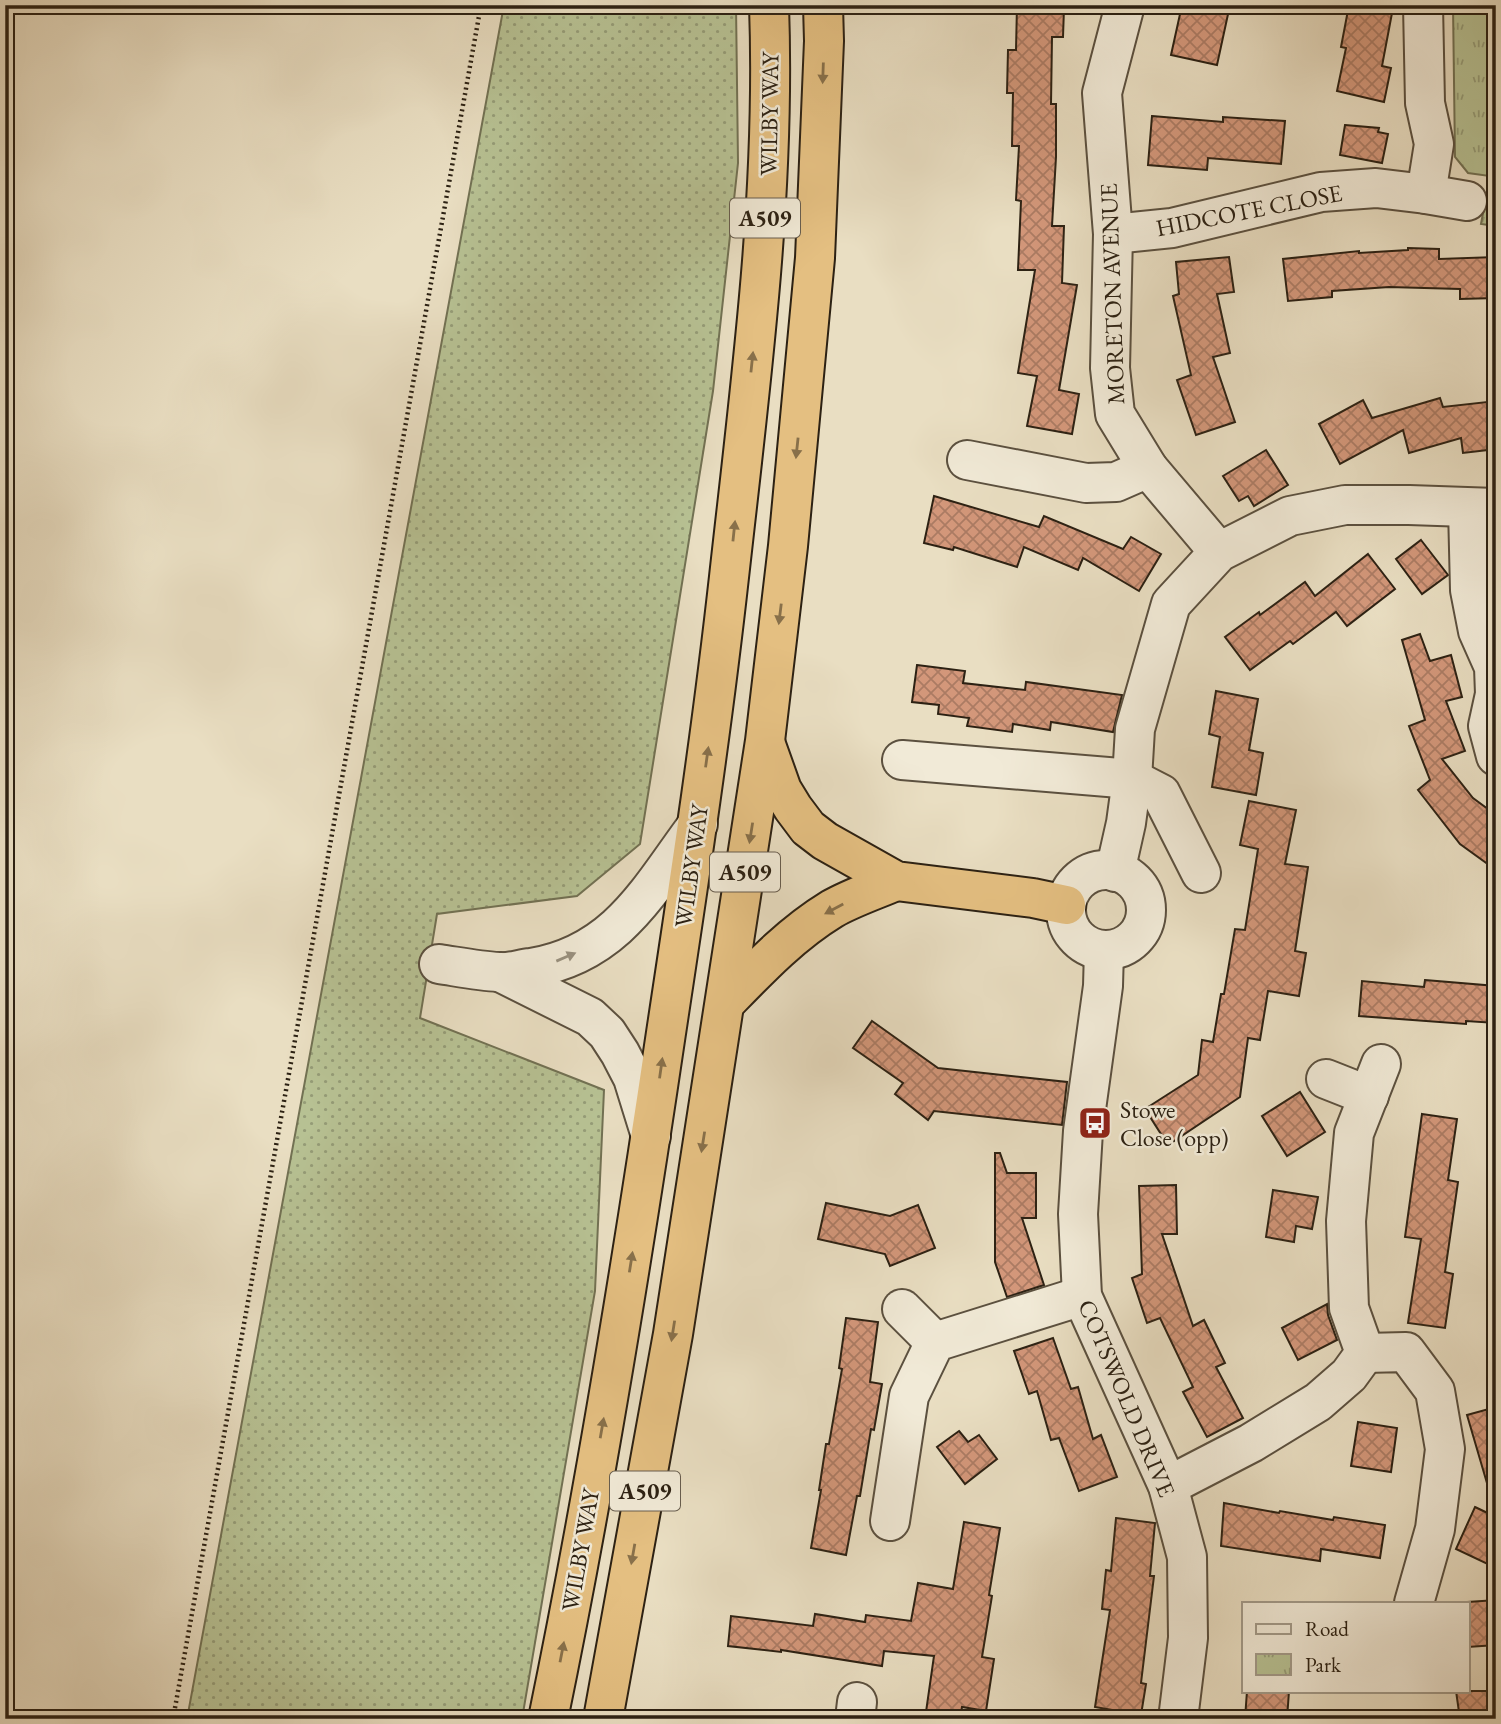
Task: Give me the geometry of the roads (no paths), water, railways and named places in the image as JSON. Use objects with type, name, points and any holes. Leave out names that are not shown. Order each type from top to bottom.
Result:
[{"type":"highway","name":"WILBY WAY","points":[[548,1719],[618,1343],[718,682],[758,308],[768,173],[769,5]]},
{"type":"highway","name":"A509","points":[[603,1719],[673,1334],[765,741],[788,546],[815,258],[824,41],[823,5]]},
{"type":"highway","points":[[765,741],[782,790],[808,828],[825,841],[896,881],[1033,898],[1066,905]]},
{"type":"highway","points":[[726,1002],[769,959],[814,920],[834,908],[896,881]]},
{"type":"street","name":"MORETON AVENUE","points":[[1125,5],[1102,93],[1113,234],[1110,368],[1115,414],[1148,468],[1219,552]]},
{"type":"street","points":[[1423,5],[1425,103],[1434,144],[1426,194]]},
{"type":"street","name":"HIDCOTE CLOSE","points":[[1113,234],[1172,228],[1321,192],[1376,188],[1467,201]]},
{"type":"street","points":[[967,460],[1086,482],[1116,482],[1148,468]]},
{"type":"street","points":[[1115,872],[1126,823],[1135,729],[1171,604],[1219,552],[1290,516],[1345,505],[1482,508],[1470,590],[1478,631],[1494,667],[1494,694],[1488,726],[1496,756]]},
{"type":"street","points":[[902,760],[1132,779],[1161,794],[1201,873]]},
{"type":"street","points":[[439,964],[500,972],[549,965],[591,946],[617,928],[639,906],[698,824]]},
{"type":"street","points":[[1115,872],[1128,877],[1139,888],[1145,901],[1146,916],[1141,930],[1132,941],[1119,948],[1104,950],[1091,947],[1080,940],[1067,918],[1066,905],[1070,892],[1089,874],[1115,872]]},
{"type":"street","name":"COTSWOLD DRIVE","points":[[1104,950],[1103,986],[1082,1145],[1079,1214],[1082,1296],[1168,1486],[1186,1557],[1188,1638],[1178,1719]]},
{"type":"street","points":[[500,972],[590,1017],[607,1033],[633,1078],[651,1136]]},
{"type":"street","points":[[1326,1079],[1375,1080],[1354,1133],[1346,1221],[1349,1308],[1365,1353]]},
{"type":"street","points":[[890,1521],[909,1396],[935,1342],[1082,1296]]},
{"type":"street","points":[[902,1309],[935,1342]]},
{"type":"street","points":[[1365,1353],[1406,1352],[1435,1391],[1445,1449],[1435,1529],[1414,1602]]},
{"type":"street","points":[[1168,1486],[1251,1443],[1318,1402],[1349,1376],[1365,1353]]},
{"type":"place","name":"Stowe Close (opp)","points":[[1095,1123]]}]
